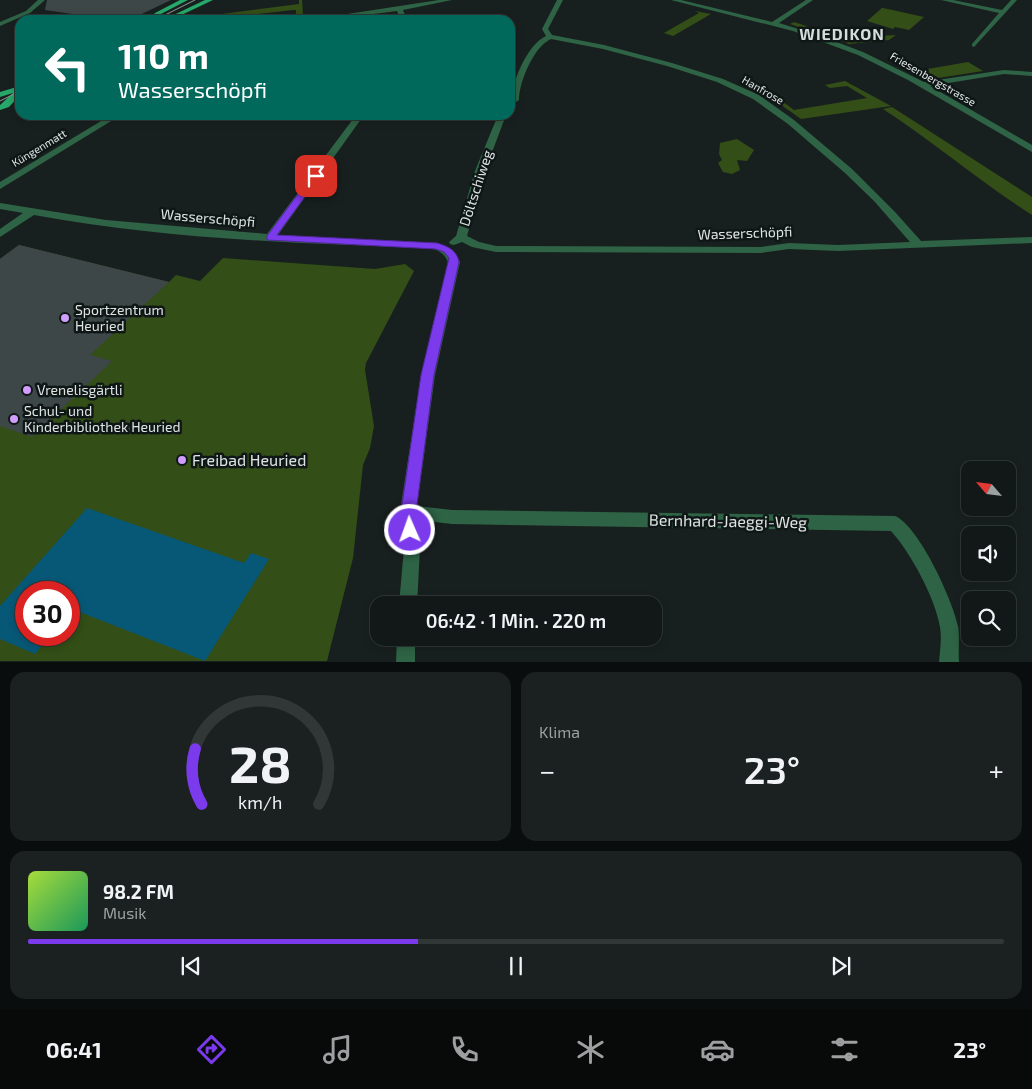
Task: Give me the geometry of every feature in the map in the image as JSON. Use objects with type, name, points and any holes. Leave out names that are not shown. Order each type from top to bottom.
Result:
[{"type":"main road","points":[[156,15],[185,0]]},
{"type":"main road","points":[[177,15],[210,0]]},
{"type":"main road","points":[[0,95],[15,90]]},
{"type":"main road","points":[[0,108],[15,94]]},
{"type":"street","points":[[20,15],[33,9],[42,0]]},
{"type":"street","points":[[351,15],[449,0]]},
{"type":"street","points":[[515,92],[519,80],[540,41],[550,37],[545,29],[560,0]]},
{"type":"street","name":"Friesenbergstrasse","points":[[674,0],[810,34],[852,50],[882,63],[1032,149]]},
{"type":"street","points":[[773,24],[810,0]]},
{"type":"street","points":[[944,0],[1003,12]]},
{"type":"street","points":[[974,45],[1014,0]]},
{"type":"street","points":[[398,9],[401,15]]},
{"type":"street","points":[[0,24],[15,17]]},
{"type":"street","name":"Hanfrose","points":[[550,37],[599,44],[692,71],[724,82],[756,97],[782,114],[843,166],[885,206],[918,245]]},
{"type":"street","points":[[921,85],[1004,72],[1032,74]]},
{"type":"street","name":"Küngenmatt","points":[[0,186],[109,120]]},
{"type":"street","points":[[270,238],[356,120]]},
{"type":"street","name":"Döltschiweg","points":[[444,249],[461,234],[480,171],[500,120]]},
{"type":"street","name":"Wasserschöpfi","points":[[0,206],[151,228],[270,238],[425,245],[444,249]]},
{"type":"street","points":[[0,234],[32,212]]},
{"type":"street","name":"Wasserschöpfi","points":[[461,234],[476,245],[496,249],[751,250],[770,247],[838,248],[1032,240]]},
{"type":"street","points":[[409,596],[412,548],[408,512],[428,375],[454,262],[451,254],[444,249]]},
{"type":"street","name":"Bernhard-Jaeggi-Weg","points":[[408,512],[452,517],[895,524],[911,541],[937,592],[949,627],[949,662]]},
{"type":"street","points":[[405,662],[406,646]]},
{"type":"green space","points":[[299,0],[302,0],[303,15],[296,15],[296,10],[250,15],[214,15],[299,4]]},
{"type":"green space","points":[[882,8],[924,17],[909,30],[895,27],[893,29],[867,21]]},
{"type":"green space","points":[[695,11],[711,14],[673,36],[664,33],[699,13]]},
{"type":"green space","points":[[794,22],[843,38],[896,35],[889,40],[849,44],[790,24]]},
{"type":"green space","points":[[968,62],[983,71],[925,80],[910,72]]},
{"type":"green space","points":[[845,81],[891,106],[801,119],[770,97],[775,96],[794,110],[867,98],[847,86],[830,88],[825,85]]},
{"type":"green space","points":[[892,107],[1032,197],[1032,215],[883,109]]},
{"type":"green space","points":[[737,139],[754,150],[747,161],[737,160],[740,170],[732,174],[723,172],[718,163],[722,160],[719,154],[720,143]]},
{"type":"green space","name":"Freibad Heuried","points":[[19,245],[169,282],[176,275],[200,281],[223,258],[375,269],[405,264],[414,271],[366,363],[365,370],[374,426],[370,448],[363,465],[353,558],[327,661],[0,661],[0,259]]},
{"type":"water","points":[[87,508],[244,563],[251,553],[269,559],[205,661],[80,612],[80,581],[22,581]]},
{"type":"water","points":[[15,589],[15,645],[0,639],[0,606]]},
{"type":"water","points":[[16,646],[42,646],[35,654]]},
{"type":"building","points":[[47,0],[171,0],[140,15],[79,15],[45,10]]},
{"type":"building","name":"Sportzentrum Heuried","points":[[19,245],[169,282],[90,355],[112,361],[32,437],[0,426],[0,259]]},
{"type":"tram line","points":[[165,15],[195,0]]},
{"type":"tram line","points":[[0,101],[15,94]]},
{"type":"place","name":"Sportzentrum Heuried","points":[[65,318]]},
{"type":"place","name":"Vrenelisgärtli","points":[[27,390]]},
{"type":"place","name":"Schul- und Kinderbibliothek Heuried","points":[[14,419]]},
{"type":"place","name":"Freibad Heuried","points":[[182,460]]},
{"type":"district","name":"WIEDIKON","points":[[842,34]]},
{"type":"route","points":[[316,176],[270,238],[437,246],[447,250],[454,257],[428,375],[408,512],[410,530]]}]
